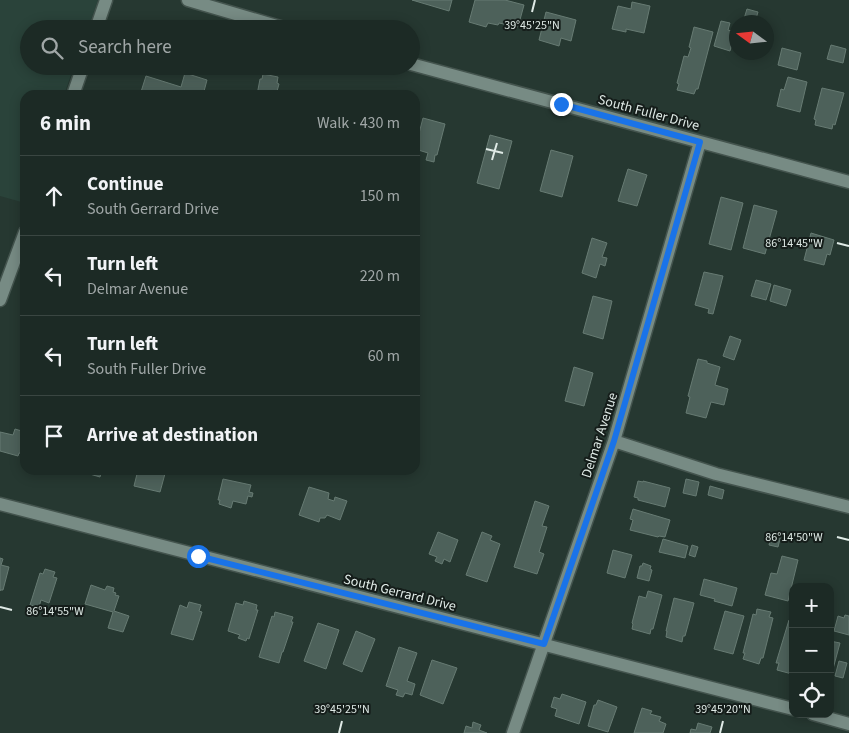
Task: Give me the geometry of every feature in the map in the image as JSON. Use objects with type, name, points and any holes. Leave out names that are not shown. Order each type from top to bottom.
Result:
[{"type":"street","points":[[99,20],[106,0]]},
{"type":"street","points":[[188,0],[256,20]]},
{"type":"street","name":"South Fuller Drive","points":[[420,66],[849,182]]},
{"type":"street","points":[[75,90],[80,75]]},
{"type":"street","name":"Delmar Avenue","points":[[513,733],[614,441],[700,142]]},
{"type":"street","points":[[0,300],[20,246]]},
{"type":"street","points":[[614,441],[716,474],[849,507]]},
{"type":"street","name":"South Gerrard Drive","points":[[0,504],[789,708]]},
{"type":"street","points":[[827,718],[849,724]]},
{"type":"shaded area","points":[[0,0],[98,0],[91,20],[20,20],[20,75],[71,75],[66,90],[20,90],[20,202],[0,196]]},
{"type":"building","points":[[412,0],[452,0],[449,11]]},
{"type":"building","points":[[475,0],[505,0],[524,5],[518,27],[488,23],[486,27],[469,22]]},
{"type":"building","points":[[632,2],[650,6],[644,33],[626,29],[626,32],[612,29],[618,6],[631,9]]},
{"type":"building","points":[[747,9],[758,12],[757,15],[745,15]]},
{"type":"building","points":[[546,12],[576,20],[571,41],[561,38],[559,46],[539,40]]},
{"type":"building","points":[[721,21],[729,23],[729,51],[714,46]]},
{"type":"building","points":[[694,27],[713,32],[698,89],[696,89],[694,94],[677,90],[679,84],[677,83],[684,56],[688,57],[691,48],[689,47]]},
{"type":"building","points":[[831,45],[846,49],[843,63],[827,59]]},
{"type":"building","points":[[782,48],[801,53],[797,70],[778,65]]},
{"type":"building","points":[[184,75],[207,80],[204,90],[142,90],[146,76],[181,87]]},
{"type":"building","points":[[263,75],[278,77],[277,90],[258,90],[260,79],[262,79]]},
{"type":"building","points":[[788,77],[807,82],[800,112],[777,106],[781,89],[784,90]]},
{"type":"building","points":[[822,88],[844,93],[835,125],[833,124],[832,129],[815,125],[816,120],[814,119]]},
{"type":"building","points":[[423,118],[445,124],[434,162],[426,160],[428,153],[420,151],[420,130]]},
{"type":"building","points":[[490,135],[512,141],[499,189],[477,183]]},
{"type":"building","points":[[551,150],[573,156],[562,197],[540,191]]},
{"type":"building","points":[[628,169],[647,175],[637,206],[618,201]]},
{"type":"building","points":[[721,197],[743,203],[731,250],[709,244]]},
{"type":"building","points":[[754,205],[777,211],[765,254],[743,248]]},
{"type":"building","points":[[811,233],[834,240],[830,255],[827,254],[824,265],[804,260]]},
{"type":"building","points":[[592,238],[607,243],[602,257],[607,258],[605,266],[600,264],[596,278],[582,273]]},
{"type":"building","points":[[704,272],[723,276],[713,314],[708,313],[709,309],[695,305]]},
{"type":"building","points":[[756,280],[771,284],[766,300],[751,296]]},
{"type":"building","points":[[774,285],[791,290],[786,306],[770,301]]},
{"type":"building","points":[[593,296],[612,301],[603,339],[583,333]]},
{"type":"building","points":[[730,336],[741,340],[734,360],[723,356]]},
{"type":"building","points":[[698,359],[720,367],[715,385],[728,389],[724,405],[711,402],[706,418],[686,413],[690,397],[688,396]]},
{"type":"building","points":[[574,367],[593,373],[584,406],[565,401]]},
{"type":"building","points":[[15,429],[20,430],[20,453],[18,456],[0,451],[0,432],[13,435]]},
{"type":"building","points":[[137,475],[165,475],[160,492],[134,486]]},
{"type":"building","points":[[223,479],[251,485],[249,492],[253,493],[252,497],[248,496],[246,504],[233,501],[231,508],[219,504],[220,500],[218,500]]},
{"type":"building","points":[[686,479],[699,482],[696,496],[683,493]]},
{"type":"building","points":[[638,481],[670,488],[665,507],[638,500],[638,498],[634,497]]},
{"type":"building","points":[[710,486],[724,490],[722,499],[708,495]]},
{"type":"building","points":[[309,487],[329,493],[328,499],[334,501],[335,497],[347,501],[340,520],[327,515],[325,518],[320,518],[319,522],[299,515]]},
{"type":"building","points":[[535,501],[549,506],[542,526],[547,527],[539,552],[544,554],[537,574],[514,567]]},
{"type":"building","points":[[633,509],[670,520],[665,537],[630,530],[633,520],[630,519]]},
{"type":"building","points":[[438,532],[458,540],[450,562],[444,559],[442,564],[435,561],[437,557],[429,554]]},
{"type":"building","points":[[482,532],[492,536],[490,540],[500,544],[487,582],[466,575]]},
{"type":"building","points":[[772,533],[781,535],[778,547],[769,545]]},
{"type":"building","points":[[663,539],[688,546],[685,558],[659,552]]},
{"type":"building","points":[[692,545],[698,547],[695,557],[689,555]]},
{"type":"building","points":[[613,550],[632,555],[625,578],[607,573]]},
{"type":"building","points":[[782,556],[798,560],[792,583],[789,583],[788,601],[765,595],[771,573],[777,574]]},
{"type":"building","points":[[0,558],[3,559],[1,565],[9,567],[3,590],[0,590]]},
{"type":"building","points":[[643,563],[651,566],[650,569],[652,570],[649,581],[637,578],[640,566]]},
{"type":"building","points":[[45,569],[55,572],[53,577],[57,578],[49,603],[41,600],[39,607],[30,605],[40,573],[43,574]]},
{"type":"building","points":[[704,579],[737,588],[732,606],[700,595]]},
{"type":"building","points":[[91,585],[105,590],[107,586],[114,588],[113,592],[119,596],[114,611],[129,616],[123,632],[108,628],[113,612],[85,604]]},
{"type":"building","points":[[648,591],[662,595],[650,634],[632,629],[639,596],[646,598]]},
{"type":"building","points":[[674,598],[694,603],[682,642],[666,637]]},
{"type":"building","points":[[244,601],[257,605],[256,610],[258,610],[249,639],[247,638],[246,641],[238,638],[240,635],[228,631],[236,603],[243,605]]},
{"type":"building","points":[[189,602],[201,605],[199,611],[202,612],[193,640],[171,634],[180,605],[187,608]]},
{"type":"building","points":[[757,609],[771,612],[769,617],[773,618],[763,658],[761,658],[759,664],[743,659],[753,614],[756,615]]},
{"type":"building","points":[[725,611],[744,616],[733,654],[714,649]]},
{"type":"building","points":[[275,612],[293,617],[279,663],[259,657]]},
{"type":"building","points":[[845,615],[849,616],[849,635],[834,631],[838,616],[844,618]]},
{"type":"building","points":[[789,620],[789,673],[777,670],[779,663],[776,663]]},
{"type":"building","points":[[318,623],[339,630],[326,669],[304,661]]},
{"type":"building","points":[[356,631],[375,639],[362,672],[343,664]]},
{"type":"building","points":[[834,642],[840,643],[834,665]]},
{"type":"building","points":[[399,647],[417,653],[407,681],[415,684],[412,695],[405,693],[403,697],[396,695],[398,690],[386,686]]},
{"type":"building","points":[[432,660],[457,668],[443,704],[420,695]]},
{"type":"building","points":[[839,661],[847,663],[843,678],[835,676]]},
{"type":"building","points":[[562,694],[586,702],[579,724],[555,716],[557,709],[551,707],[554,697],[560,699]]},
{"type":"building","points":[[598,700],[617,707],[608,732],[588,726],[594,705],[596,705]]},
{"type":"building","points":[[642,708],[652,711],[650,714],[661,717],[659,721],[666,724],[663,733],[634,733]]},
{"type":"building","points":[[473,722],[481,725],[479,730],[487,733],[464,733],[466,726],[472,728]]},
{"type":"building","points":[[698,723],[712,727],[710,733],[690,733],[691,729],[696,730]]},
{"type":"route","points":[[198,556],[544,644],[614,441],[700,142],[561,104]]}]
